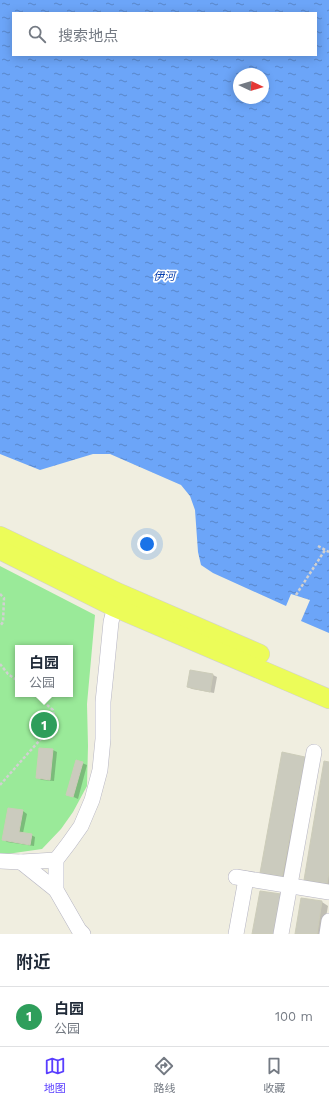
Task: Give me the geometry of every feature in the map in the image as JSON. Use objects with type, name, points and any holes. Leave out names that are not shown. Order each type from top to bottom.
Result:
[{"type":"main road","points":[[0,536],[117,600],[329,698]]},
{"type":"main road","points":[[0,550],[117,600],[329,684]]},
{"type":"lane","points":[[56,890],[56,860],[81,826],[92,800],[100,770],[103,739],[104,687],[111,622],[117,600]]},
{"type":"lane","points":[[281,934],[314,752]]},
{"type":"lane","points":[[0,861],[22,862],[56,860]]},
{"type":"lane","points":[[22,862],[56,890],[79,930],[83,934]]},
{"type":"lane","points":[[236,934],[241,878],[329,892]]},
{"type":"lane","points":[[327,934],[329,921]]},
{"type":"path","points":[[318,546],[329,552]]},
{"type":"path","points":[[296,596],[325,550]]},
{"type":"path","points":[[0,594],[4,598],[3,622],[0,626]]},
{"type":"path","points":[[0,664],[8,674],[15,679]]},
{"type":"path","points":[[0,785],[54,722],[53,710],[38,697]]},
{"type":"green space","points":[[0,566],[95,615],[87,704],[87,786],[73,812],[61,829],[42,849],[0,855]]},
{"type":"water","name":"伊河","points":[[0,0],[329,0],[329,633],[301,621],[310,600],[291,594],[286,606],[213,573],[201,565],[198,552],[195,510],[190,496],[181,485],[110,454],[93,454],[40,470],[0,454]]},
{"type":"building","points":[[190,670],[213,674],[210,692],[187,687]]},
{"type":"building","points":[[39,748],[53,749],[50,780],[36,778]]},
{"type":"building","points":[[282,752],[305,757],[282,877],[260,873]]},
{"type":"building","points":[[76,760],[83,762],[73,797],[66,795]]},
{"type":"building","points":[[324,761],[329,762],[329,872],[327,884],[304,880]]},
{"type":"building","points":[[8,808],[23,810],[19,832],[32,834],[30,845],[2,840]]},
{"type":"building","points":[[260,891],[281,894],[274,934],[252,934]]},
{"type":"building","points":[[301,898],[322,901],[317,934],[295,934]]},
{"type":"place","name":"白园","points":[[44,725]]}]
